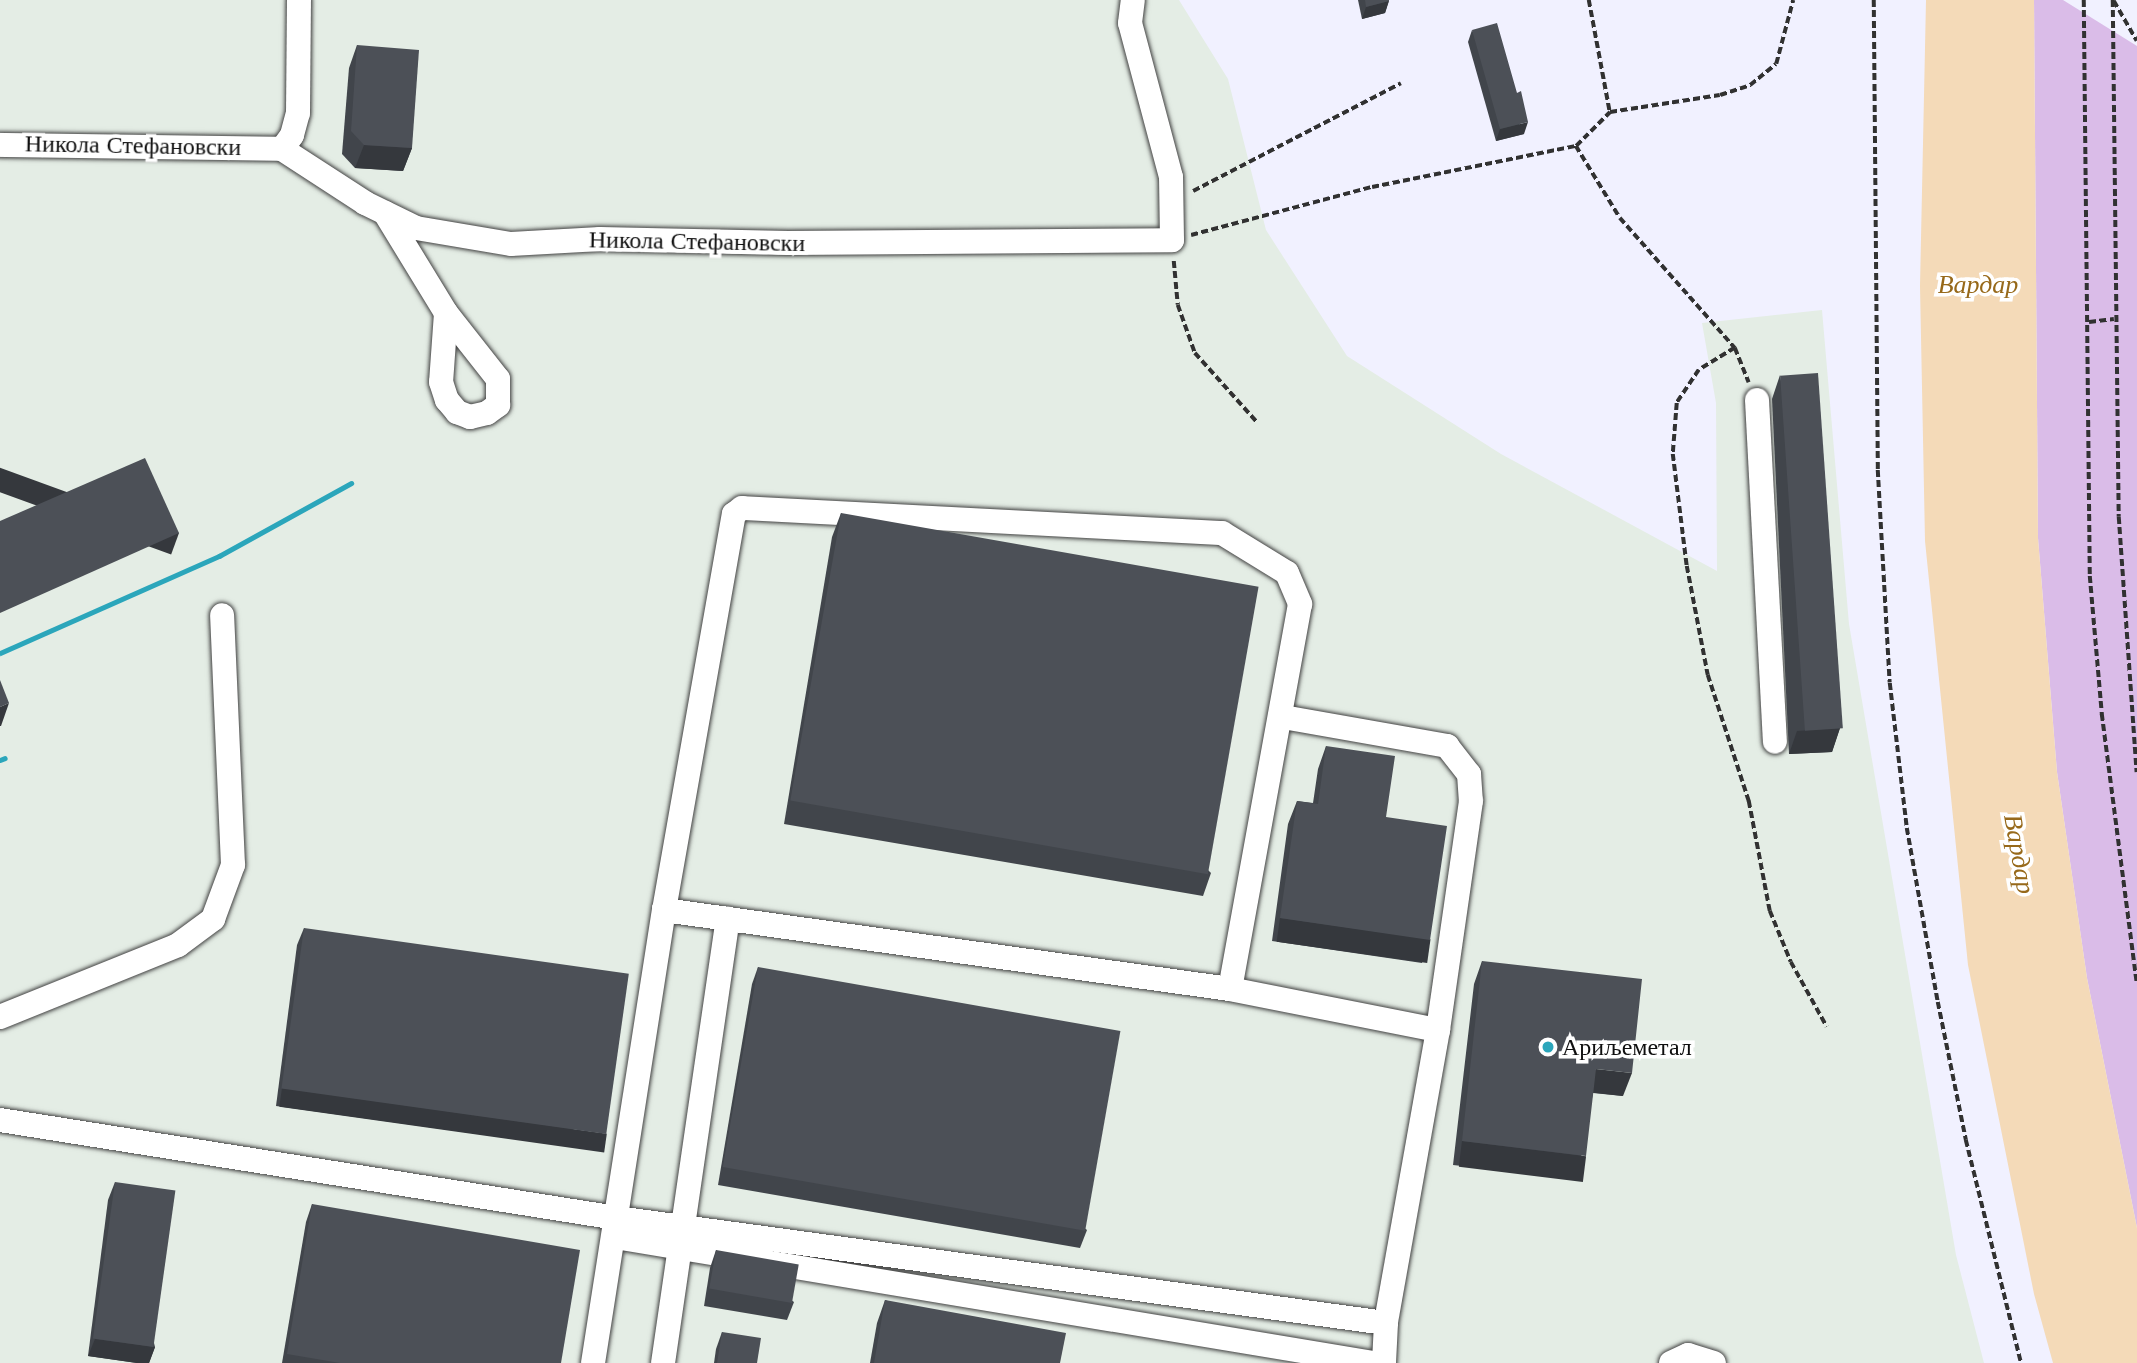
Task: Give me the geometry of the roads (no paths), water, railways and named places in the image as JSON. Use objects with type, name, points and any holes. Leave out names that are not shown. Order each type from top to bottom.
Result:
[{"type":"street","points":[[282,149],[292,135],[298,113],[299,0]]},
{"type":"street","name":"Никола Стефановски","points":[[0,145],[282,149],[384,212],[416,228],[511,244],[600,239],[788,243],[1172,240],[1171,177],[1130,23],[1133,0]]},
{"type":"street","points":[[384,212],[446,313]]},
{"type":"street","points":[[1757,400],[1775,742]]},
{"type":"street","points":[[593,1363],[663,910],[729,522],[743,508],[1222,533],[1287,573],[1300,604],[1283,717],[1230,989]]},
{"type":"street","points":[[0,1017],[178,945],[213,919],[233,865],[222,615]]},
{"type":"street","points":[[1283,717],[1447,746],[1469,774],[1471,801],[1438,1030],[1385,1323],[1384,1363]]},
{"type":"street","points":[[663,910],[1230,989],[1438,1030]]},
{"type":"street","points":[[663,1363],[728,919]]},
{"type":"street","points":[[0,1120],[616,1227],[1385,1323]]},
{"type":"street","points":[[681,1236],[1374,1363]]},
{"type":"street","points":[[1671,1363],[1688,1355],[1714,1363]]},
{"type":"water","name":"Вардар","points":[[1926,0],[2034,0],[2038,538],[2057,772],[2087,978],[2137,1228],[2137,1363],[2053,1363],[2034,1294],[1968,965],[1925,541],[1920,286]]},
{"type":"railway","points":[[0,653],[219,556],[351,483]]},
{"type":"railway","points":[[0,760],[5,758]]},
{"type":"place","name":"Ариљеметал","points":[[1548,1047]]}]
